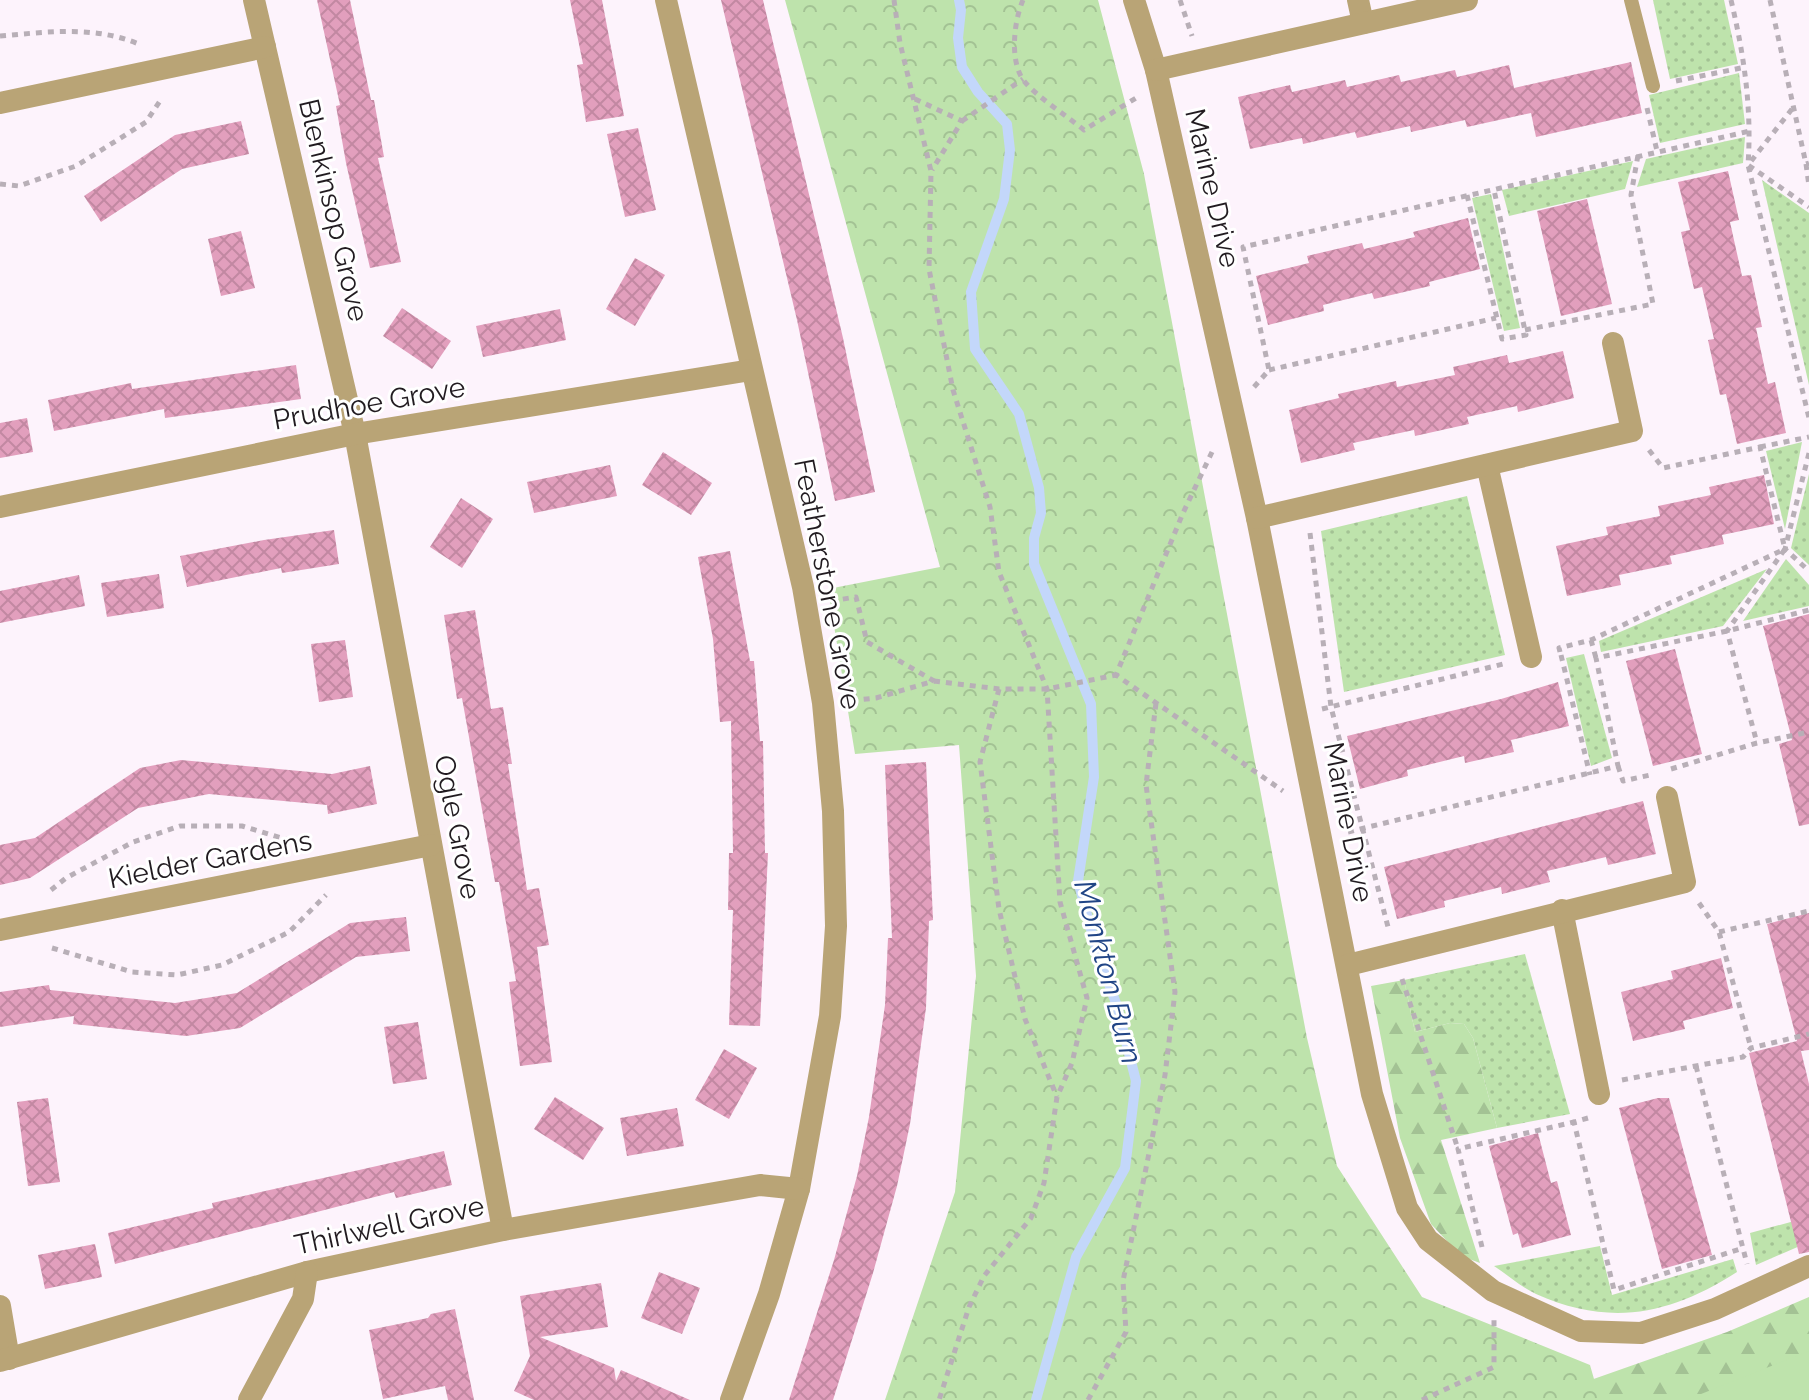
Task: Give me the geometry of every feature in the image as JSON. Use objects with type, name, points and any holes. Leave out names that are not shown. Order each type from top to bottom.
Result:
[{"type":"street","name":"Blenkinsop Grove","points":[[254,0],[355,434]]},
{"type":"street","name":"Featherstone Grove","points":[[666,0],[806,605],[823,703],[833,811],[836,926],[830,1016],[799,1189],[769,1294],[731,1400]]},
{"type":"street","name":"Marine Drive","points":[[1134,0],[1158,77],[1257,518],[1372,1094],[1407,1208],[1428,1240],[1493,1291],[1581,1331],[1641,1333],[1715,1309],[1809,1266]]},
{"type":"street","points":[[1358,0],[1363,23]]},
{"type":"street","points":[[1158,77],[1200,60],[1467,0]]},
{"type":"street","points":[[0,103],[265,47]]},
{"type":"street","points":[[1257,518],[1632,431],[1613,343]]},
{"type":"street","name":"Prudhoe Grove","points":[[0,507],[355,434],[751,370]]},
{"type":"street","name":"Ogle Grove","points":[[355,434],[503,1230]]},
{"type":"street","points":[[1487,465],[1531,657]]},
{"type":"street","points":[[1348,965],[1685,882],[1667,797]]},
{"type":"street","name":"Kielder Gardens","points":[[0,930],[431,845]]},
{"type":"street","points":[[1562,910],[1598,1090]]},
{"type":"street","name":"Thirlwell Grove","points":[[5,1360],[307,1272],[503,1230],[760,1185],[799,1189]]},
{"type":"street","points":[[249,1400],[303,1299],[307,1272]]},
{"type":"street","points":[[0,1306],[5,1360]]},
{"type":"lane","points":[[1631,0],[1653,86]]},
{"type":"path","points":[[894,0],[900,43],[931,171],[929,269],[953,390],[990,507],[999,572],[1047,689],[1060,902],[1087,998],[1072,1063],[1057,1097],[1044,1183],[1031,1218],[984,1276],[969,1307],[939,1400]]},
{"type":"path","points":[[1023,0],[1015,21],[1016,55],[1023,79],[1084,130],[1158,77]]},
{"type":"path","points":[[1180,0],[1200,60]]},
{"type":"path","points":[[1731,0],[1746,67],[1750,131],[1748,165],[1809,418]]},
{"type":"path","points":[[1770,0],[1792,108],[1808,164],[1809,186]]},
{"type":"path","points":[[0,36],[68,30],[118,35],[186,64],[146,122],[76,166],[19,186],[0,184]]},
{"type":"path","points":[[931,171],[962,121],[1023,79]]},
{"type":"path","points":[[914,99],[962,121]]},
{"type":"path","points":[[1748,165],[1792,108]]},
{"type":"path","points":[[1269,370],[1243,247],[1750,131]]},
{"type":"path","points":[[1525,330],[1653,304],[1631,195],[1638,155]]},
{"type":"path","points":[[1748,165],[1809,207]]},
{"type":"path","points":[[1467,195],[1502,339],[1526,335],[1494,190]]},
{"type":"path","points":[[1116,675],[1183,513],[1233,410],[1269,370],[1496,318]]},
{"type":"path","points":[[1632,431],[1663,468],[1809,437]]},
{"type":"path","points":[[1760,447],[1785,549],[1809,571]]},
{"type":"path","points":[[1727,631],[1785,549],[1809,453]]},
{"type":"path","points":[[1306,507],[1331,707]]},
{"type":"path","points":[[1590,775],[1559,648],[1591,640],[1785,549]]},
{"type":"path","points":[[806,605],[856,597],[867,642],[934,681],[999,689],[1047,689],[1116,675],[1317,814]]},
{"type":"path","points":[[1596,658],[1727,631],[1809,610]]},
{"type":"path","points":[[1727,631],[1757,743]]},
{"type":"path","points":[[1591,640],[1623,781],[1757,743],[1809,732]]},
{"type":"path","points":[[1297,714],[1560,652]]},
{"type":"path","points":[[823,703],[876,698],[934,681]]},
{"type":"path","points":[[999,689],[980,762],[999,909],[1025,1019],[1057,1097]]},
{"type":"path","points":[[1088,1400],[1126,1332],[1123,1281],[1165,1075],[1175,992],[1146,785],[1156,703]]},
{"type":"path","points":[[1322,838],[1618,766]]},
{"type":"path","points":[[44,895],[66,878],[133,842],[180,826],[242,826],[297,843]]},
{"type":"path","points":[[45,946],[132,972],[177,975],[222,965],[289,932],[361,860]]},
{"type":"path","points":[[1685,882],[1719,932],[1751,1048]]},
{"type":"path","points":[[1719,932],[1809,911]]},
{"type":"path","points":[[1422,1400],[1494,1367],[1493,1291],[1458,1149],[1605,1114],[1598,1090],[1743,1057],[1751,1048],[1809,1034]]},
{"type":"path","points":[[1696,1066],[1754,1292]]},
{"type":"path","points":[[1574,1122],[1614,1290],[1743,1248]]},
{"type":"green space","points":[[785,0],[1098,0],[1144,174],[1307,1038],[1337,1166],[1422,1297],[1590,1365],[1600,1400],[885,1400],[955,1192],[976,976],[959,745],[855,754],[828,589],[940,567]]},
{"type":"green space","points":[[1653,0],[1724,0],[1738,64],[1670,79]]},
{"type":"green space","points":[[1739,73],[1745,124],[1660,143],[1649,95]]},
{"type":"green space","points":[[1745,137],[1743,163],[1637,187],[1646,159]]},
{"type":"green space","points":[[1633,161],[1625,189],[1509,216],[1502,190]]},
{"type":"green space","points":[[1762,180],[1809,213],[1809,385]]},
{"type":"green space","points":[[1491,194],[1520,328],[1504,331],[1472,198]]},
{"type":"green space","points":[[1802,442],[1785,529],[1766,451]]},
{"type":"green space","points":[[1809,474],[1809,565],[1791,548]]},
{"type":"green space","points":[[1467,496],[1505,655],[1344,692],[1321,531]]},
{"type":"green space","points":[[1786,559],[1809,585],[1809,606],[1743,621]]},
{"type":"green space","points":[[1767,569],[1723,626],[1601,652],[1599,641]]},
{"type":"green space","points":[[1584,654],[1612,758],[1591,766],[1566,658]]},
{"type":"green space","points":[[1525,954],[1570,1114],[1497,1128],[1473,1038],[1464,1024],[1450,1023],[1415,1032],[1404,980]]},
{"type":"green space","points":[[1404,980],[1415,1032],[1450,1023],[1464,1024],[1473,1038],[1497,1128],[1441,1140],[1480,1263],[1461,1256],[1431,1224],[1400,1138],[1371,986]]},
{"type":"green space","points":[[1809,1217],[1809,1242],[1756,1265],[1750,1233]]},
{"type":"green space","points":[[1600,1246],[1612,1295],[1733,1259],[1737,1272],[1712,1287],[1663,1307],[1614,1313],[1589,1311],[1536,1294],[1494,1266]]},
{"type":"green space","points":[[1809,1297],[1809,1356],[1690,1400],[1534,1400],[1727,1332]]},
{"type":"green space","points":[[1809,1351],[1809,1400],[1686,1400]]},
{"type":"building","points":[[317,0],[350,0],[371,100],[374,100],[384,157],[378,158],[401,262],[370,268],[346,163],[336,106],[340,105]]},
{"type":"building","points":[[570,0],[602,0],[624,116],[586,122],[577,65],[583,64]]},
{"type":"building","points":[[721,0],[763,0],[843,338],[875,492],[835,501],[797,320]]},
{"type":"building","points":[[1631,62],[1642,113],[1536,137],[1531,113],[1467,127],[1465,120],[1411,132],[1410,126],[1357,138],[1355,132],[1303,144],[1302,138],[1250,149],[1238,97],[1290,85],[1292,92],[1345,80],[1347,87],[1399,75],[1401,82],[1455,70],[1457,77],[1509,65],[1514,88]]},
{"type":"building","points":[[241,121],[249,154],[182,169],[101,222],[84,196],[175,135]]},
{"type":"building","points":[[638,128],[656,210],[625,217],[607,134]]},
{"type":"building","points":[[1728,171],[1739,220],[1730,222],[1742,276],[1751,275],[1762,327],[1756,328],[1768,384],[1775,382],[1786,433],[1737,444],[1726,394],[1720,395],[1708,340],[1714,339],[1702,287],[1694,289],[1681,232],[1690,230],[1678,182]]},
{"type":"building","points":[[1587,199],[1612,304],[1561,316],[1537,211]]},
{"type":"building","points":[[1468,218],[1480,269],[1429,282],[1430,286],[1374,299],[1372,293],[1323,305],[1324,311],[1268,325],[1256,276],[1309,263],[1307,256],[1362,243],[1364,249],[1415,237],[1413,232]]},
{"type":"building","points":[[241,231],[255,288],[221,296],[208,239]]},
{"type":"building","points":[[635,258],[665,275],[635,326],[606,309]]},
{"type":"building","points":[[402,308],[451,341],[432,369],[383,336]]},
{"type":"building","points":[[560,309],[566,340],[483,357],[476,326]]},
{"type":"building","points":[[1563,351],[1574,398],[1518,412],[1517,406],[1467,417],[1469,424],[1415,436],[1414,430],[1353,443],[1355,450],[1301,463],[1289,410],[1339,398],[1338,394],[1396,381],[1397,387],[1455,375],[1453,367],[1507,355],[1509,363]]},
{"type":"building","points":[[296,365],[301,399],[165,418],[164,409],[54,431],[48,400],[131,383],[132,389]]},
{"type":"building","points":[[27,418],[33,452],[0,458],[0,423]]},
{"type":"building","points":[[663,452],[712,483],[691,515],[642,485]]},
{"type":"building","points":[[610,465],[617,496],[534,513],[527,482]]},
{"type":"building","points":[[1764,475],[1774,524],[1722,535],[1724,544],[1670,556],[1672,564],[1619,575],[1621,585],[1567,596],[1556,546],[1608,535],[1606,527],[1660,516],[1658,506],[1711,495],[1709,487]]},
{"type":"building","points":[[461,498],[493,519],[462,568],[430,547]]},
{"type":"building","points":[[334,530],[339,564],[282,573],[281,568],[187,587],[180,556]]},
{"type":"building","points":[[730,551],[750,661],[754,661],[760,741],[763,741],[765,853],[768,853],[760,1026],[729,1025],[733,910],[728,910],[729,853],[733,853],[731,721],[720,722],[713,639],[698,557]]},
{"type":"building","points":[[159,574],[164,608],[107,617],[101,583]]},
{"type":"building","points":[[79,575],[85,606],[0,623],[0,591]]},
{"type":"building","points":[[475,610],[491,709],[503,707],[512,764],[508,764],[527,890],[539,888],[549,945],[537,947],[552,1062],[520,1066],[509,982],[516,981],[462,698],[457,699],[444,615]]},
{"type":"building","points":[[1809,614],[1809,824],[1799,826],[1779,744],[1792,740],[1763,626]]},
{"type":"building","points":[[345,640],[353,697],[319,702],[311,644]]},
{"type":"building","points":[[1675,649],[1702,754],[1653,766],[1626,661]]},
{"type":"building","points":[[1558,682],[1569,726],[1511,740],[1514,752],[1465,763],[1464,756],[1407,770],[1408,776],[1360,789],[1347,736]]},
{"type":"building","points":[[181,760],[332,774],[370,766],[377,804],[328,814],[327,805],[209,794],[138,808],[30,878],[0,885],[0,845],[35,838],[140,768]]},
{"type":"building","points":[[926,762],[933,920],[929,921],[926,1008],[910,1124],[897,1186],[833,1400],[789,1400],[834,1260],[869,1117],[885,1005],[888,938],[892,938],[885,765]]},
{"type":"building","points":[[1643,801],[1656,854],[1608,865],[1606,857],[1547,871],[1550,882],[1502,894],[1501,887],[1444,901],[1445,907],[1397,919],[1384,867]]},
{"type":"building","points":[[1809,913],[1809,1050],[1801,1051],[1809,1084],[1809,1252],[1799,1254],[1749,1053],[1797,1041],[1767,924]]},
{"type":"building","points":[[406,917],[410,951],[356,957],[240,1028],[186,1036],[73,1024],[74,1016],[0,1027],[0,992],[49,985],[50,990],[175,1003],[237,993],[350,923]]},
{"type":"building","points":[[1721,958],[1733,1008],[1683,1021],[1685,1029],[1633,1041],[1621,992],[1673,979],[1671,971]]},
{"type":"building","points":[[418,1022],[427,1079],[393,1084],[384,1027]]},
{"type":"building","points":[[724,1049],[757,1068],[729,1119],[695,1100]]},
{"type":"building","points":[[555,1097],[604,1128],[583,1160],[534,1129]]},
{"type":"building","points":[[48,1098],[60,1182],[28,1186],[17,1102]]},
{"type":"building","points":[[1669,1098],[1712,1255],[1662,1269],[1619,1108]]},
{"type":"building","points":[[677,1108],[684,1146],[627,1156],[620,1118]]},
{"type":"building","points":[[1538,1133],[1551,1183],[1557,1181],[1571,1235],[1522,1248],[1518,1233],[1513,1235],[1489,1146]]},
{"type":"building","points":[[444,1151],[452,1185],[396,1198],[394,1192],[115,1264],[108,1233],[213,1208],[212,1203]]},
{"type":"building","points":[[95,1244],[102,1277],[45,1289],[38,1255]]},
{"type":"building","points":[[659,1272],[700,1288],[682,1334],[641,1318]]},
{"type":"building","points":[[601,1283],[608,1327],[540,1337],[614,1368],[616,1381],[621,1370],[690,1400],[534,1400],[514,1391],[530,1356],[520,1296]]},
{"type":"building","points":[[455,1309],[474,1400],[448,1400],[445,1386],[383,1399],[369,1330]]},
{"type":"waterway","name":"Monkton Burn","points":[[959,0],[958,38],[962,67],[978,92],[1007,124],[1010,150],[1004,199],[971,292],[975,349],[1019,414],[1039,488],[1041,513],[1034,538],[1034,564],[1091,704],[1094,777],[1078,881],[1096,948],[1117,1006],[1136,1081],[1125,1168],[1076,1257],[1036,1400]]}]
